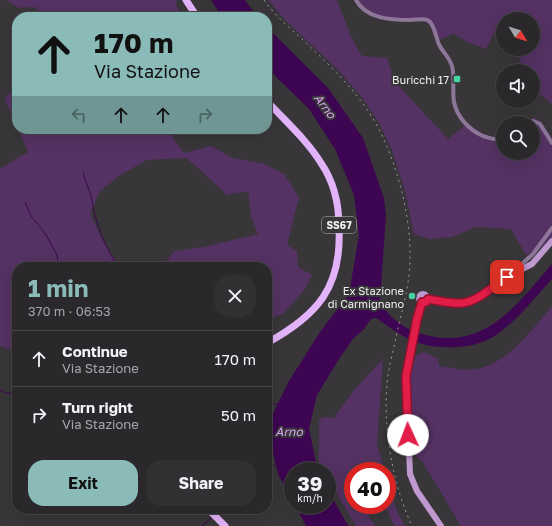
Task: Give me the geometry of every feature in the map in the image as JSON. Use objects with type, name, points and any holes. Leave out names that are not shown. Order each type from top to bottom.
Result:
[{"type":"main road","points":[[186,0],[194,12]]},
{"type":"main road","name":"SS67","points":[[272,106],[322,163],[335,194],[339,215],[340,232],[339,254],[336,271],[329,288],[310,313],[272,339]]},
{"type":"main road","points":[[213,514],[225,526]]},
{"type":"street","points":[[356,0],[365,10],[377,17],[410,20],[421,19],[431,22],[438,42],[451,64],[454,102],[460,115],[468,126],[478,134],[496,140]]},
{"type":"street","points":[[540,124],[552,142]]},
{"type":"street","points":[[441,526],[417,491],[410,474],[406,376],[417,319],[425,300],[462,303],[479,297],[507,277],[533,254],[552,228]]},
{"type":"street","points":[[507,277],[532,264],[552,241]]},
{"type":"shaded area","points":[[7,0],[177,0],[176,4],[179,12],[40,12],[34,7],[19,8]]},
{"type":"shaded area","points":[[268,0],[337,0],[352,39],[362,56],[387,58],[395,82],[448,139],[468,123],[480,132],[496,137],[496,160],[540,160],[540,121],[542,123],[552,138],[552,237],[547,244],[526,255],[511,229],[476,227],[452,237],[430,239],[414,234],[405,191],[392,150],[378,121],[360,95],[335,67],[286,21]]},
{"type":"shaded area","points":[[354,0],[552,0],[552,104],[540,95],[540,64],[522,64],[519,56],[540,56],[540,12],[496,12],[496,29],[486,49],[467,42],[453,33],[436,41],[430,25],[422,20],[383,20],[368,15]]},
{"type":"shaded area","points":[[12,92],[12,116],[4,98]]},
{"type":"shaded area","points":[[20,134],[172,134],[171,135],[184,153],[211,146],[233,158],[264,164],[284,174],[299,197],[287,245],[297,251],[298,267],[312,275],[305,289],[283,314],[272,318],[272,262],[166,262],[175,251],[204,247],[258,234],[251,216],[248,191],[227,195],[186,158],[147,160],[122,174],[100,191],[90,213],[103,242],[117,262],[12,262],[12,350],[0,346],[0,169],[28,152]]},
{"type":"shaded area","points":[[552,306],[552,526],[461,526],[422,461],[415,456],[409,377],[416,356],[423,352],[438,358],[439,366],[458,369],[477,369],[489,365],[500,360],[519,344]]},
{"type":"shaded area","points":[[383,359],[377,445],[382,462],[344,462],[344,506],[336,492],[336,462],[319,462],[319,420],[324,417],[334,418],[353,391]]},
{"type":"shaded area","points":[[396,508],[405,526],[394,526],[389,514],[396,514]]},
{"type":"shaded area","points":[[349,514],[368,514],[375,526],[356,526]]},
{"type":"water","points":[[211,0],[245,0],[253,12],[219,12]]},
{"type":"water","name":"Arno","points":[[272,32],[328,88],[363,138],[384,198],[386,216],[380,300],[390,315],[405,327],[416,332],[439,337],[460,337],[478,332],[494,323],[510,311],[552,264],[552,279],[524,310],[501,331],[493,337],[475,344],[454,347],[424,345],[405,337],[376,318],[371,319],[364,329],[353,339],[317,395],[309,429],[316,462],[284,462],[284,485],[278,474],[272,449],[272,416],[289,381],[320,332],[349,294],[359,235],[354,195],[335,149],[309,109],[272,73]]},
{"type":"water","points":[[336,504],[349,526],[306,526],[300,514],[336,514]]},
{"type":"waterway","points":[[83,172],[99,229],[115,262]]},
{"type":"waterway","points":[[25,202],[31,216],[45,233],[57,255],[59,262]]},
{"type":"waterway","points":[[0,390],[6,393],[12,393]]},
{"type":"waterway","points":[[272,403],[278,405]]},
{"type":"waterway","points":[[272,467],[276,463]]},
{"type":"waterway","points":[[202,526],[212,517]]},
{"type":"railway","points":[[264,0],[281,20],[337,73],[359,98],[378,126],[391,156],[400,185],[409,231],[410,262],[406,293],[388,374],[386,402],[388,438],[391,457],[405,510],[412,526]]},
{"type":"place","name":"Buricchi 17","points":[[457,79]]},
{"type":"place","name":"Ex Stazione di Carmignano","points":[[412,296]]},
{"type":"route","points":[[408,435],[406,376],[417,319],[422,302],[426,302],[428,299],[462,303],[479,297],[507,277]]}]
